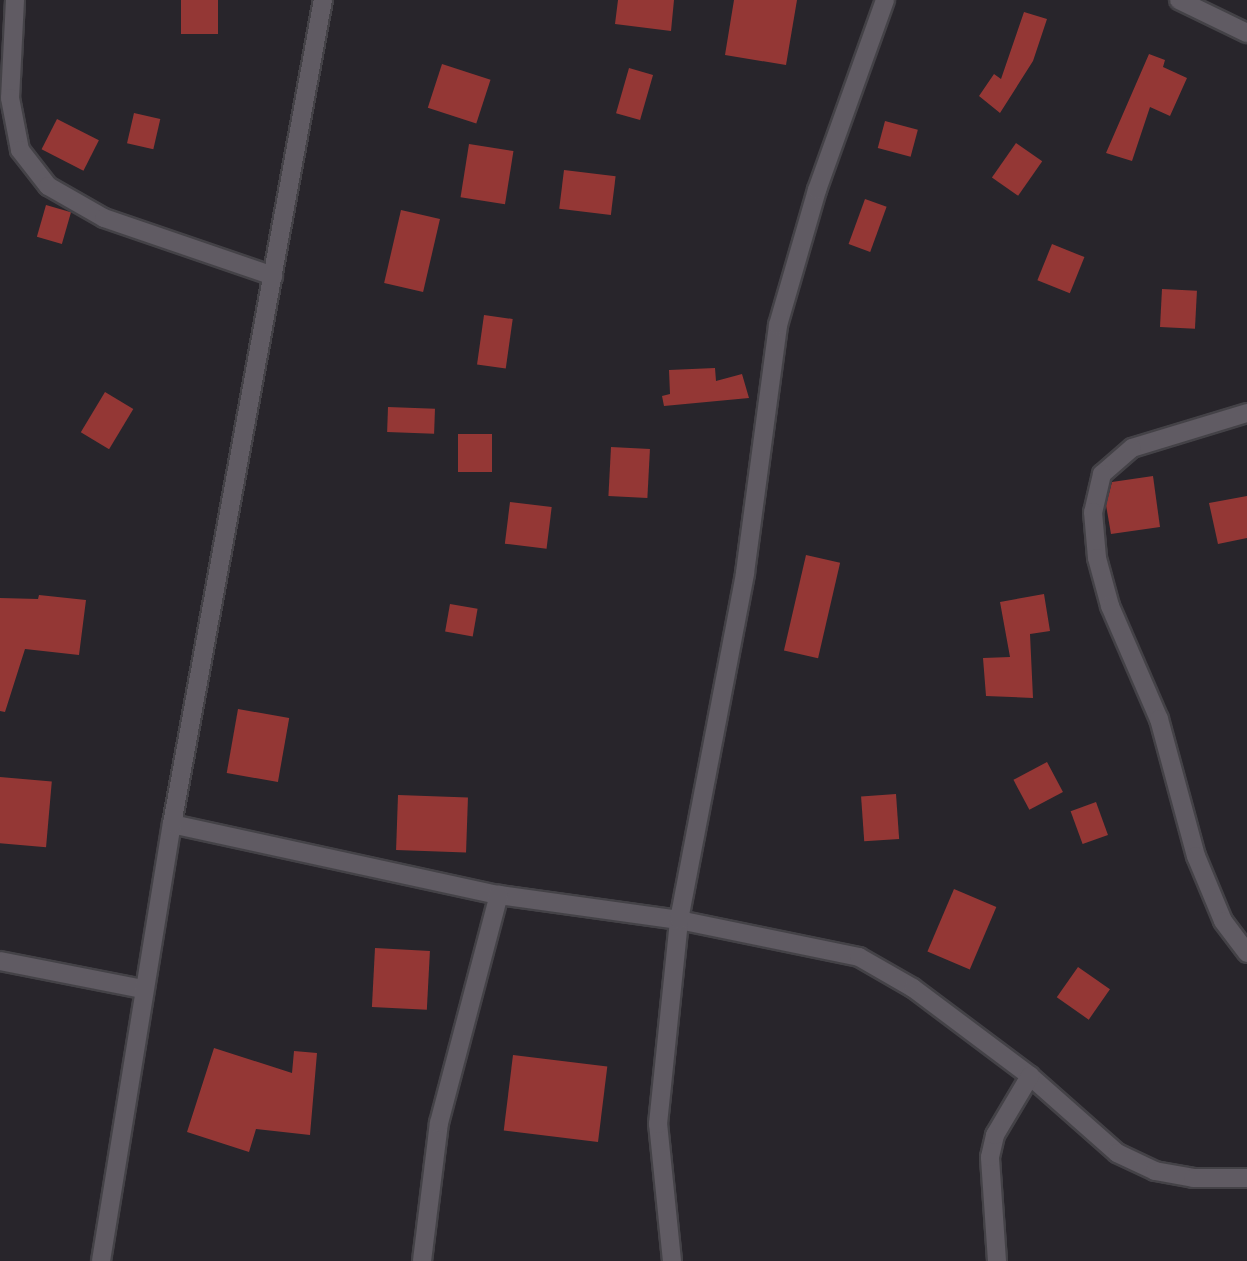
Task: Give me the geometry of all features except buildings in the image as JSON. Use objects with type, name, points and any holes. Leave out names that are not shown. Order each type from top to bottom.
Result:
[{"type":"street","points":[[15,0],[10,99],[20,150],[48,186],[104,218],[273,276]]},
{"type":"street","points":[[101,1261],[143,989],[172,824],[323,0]]},
{"type":"street","points":[[672,1261],[658,1124],[678,920],[745,573],[778,325],[817,190],[885,0]]},
{"type":"street","points":[[1179,0],[1247,33]]},
{"type":"street","points":[[1247,413],[1132,448],[1102,474],[1093,512],[1097,558],[1110,606],[1159,719],[1196,856],[1223,920],[1247,953]]},
{"type":"street","points":[[172,824],[499,895],[678,920],[859,957],[912,988],[1030,1076],[1117,1153],[1155,1171],[1193,1178],[1247,1178]]},
{"type":"street","points":[[422,1261],[439,1123],[499,895]]},
{"type":"street","points":[[0,961],[143,989]]},
{"type":"street","points":[[997,1261],[990,1157],[995,1135],[1030,1076]]}]
